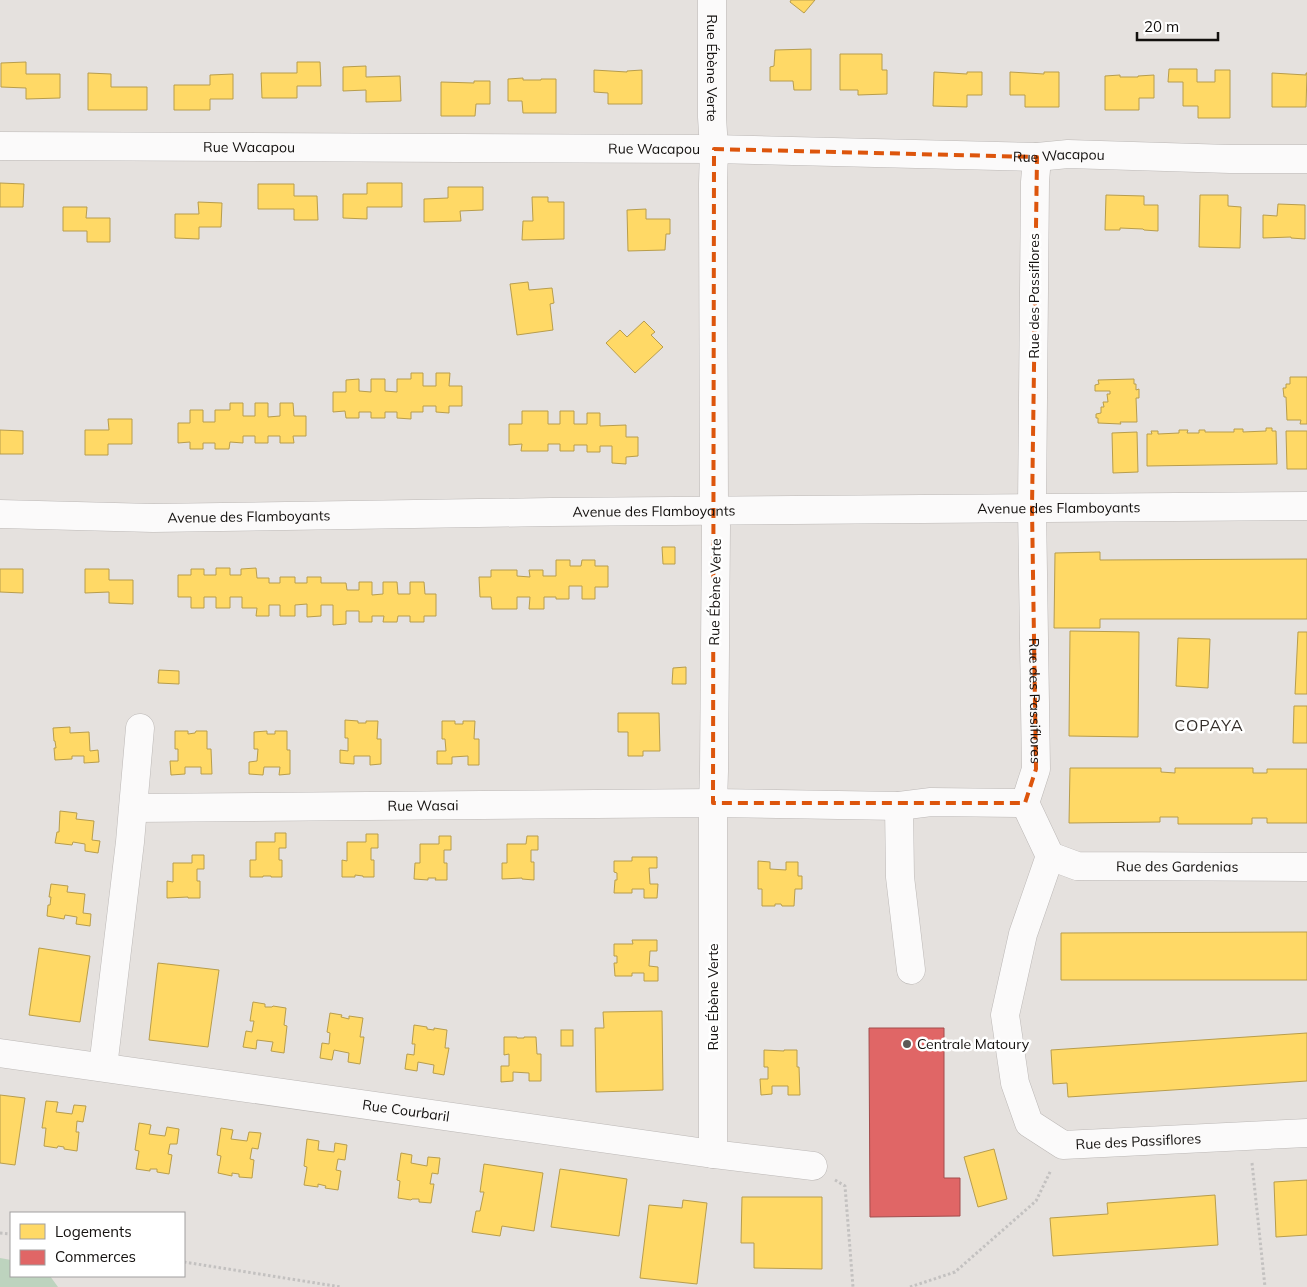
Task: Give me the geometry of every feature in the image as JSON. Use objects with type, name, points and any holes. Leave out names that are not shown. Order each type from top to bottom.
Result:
[{"type":"street","name":"Rue Ébène Verte","points":[[712,0],[714,511],[716,526],[713,803],[713,1154]]},
{"type":"street","name":"Rue Wacapou","points":[[0,146],[714,149],[1037,157],[1068,154],[1230,159],[1307,159]]},
{"type":"street","name":"Rue des Passiflores","points":[[1025,803],[1036,769],[1032,508],[1035,182],[1037,157]]},
{"type":"street","name":"Avenue des Flamboyants","points":[[0,514],[153,518],[560,512],[1307,506]]},
{"type":"street","points":[[103,1067],[134,808],[140,728]]},
{"type":"street","name":"Rue Wasai","points":[[134,808],[713,803],[900,806],[931,802],[1025,803]]},
{"type":"street","points":[[1025,803],[1050,856]]},
{"type":"street","points":[[900,806],[900,877],[911,970]]},
{"type":"street","name":"Rue des Passiflores","points":[[1050,856],[1023,934],[1005,1015],[1015,1083],[1030,1123],[1063,1145],[1307,1133]]},
{"type":"street","name":"Rue des Gardenias","points":[[1050,856],[1076,866],[1307,867]]},
{"type":"street","name":"Rue Courbaril","points":[[0,1053],[713,1154],[813,1166]]},
{"type":"path","points":[[1249,1136],[1265,1287]]},
{"type":"path","points":[[910,1287],[955,1272],[1036,1201],[1063,1145]]},
{"type":"path","points":[[813,1166],[845,1186],[853,1287]]},
{"type":"path","points":[[185,1262],[341,1287]]},
{"type":"highlighted area","points":[[714,149],[1037,157],[1032,508],[1036,769],[1025,803],[713,803]]},
{"type":"green space","points":[[0,1258],[10,1260],[10,1277],[51,1277],[58,1287],[0,1287]]},
{"type":"building: Logements","points":[[791,0],[815,0],[804,13],[790,2]]},
{"type":"building: Logements","points":[[811,49],[811,90],[794,90],[793,81],[770,81],[770,67],[774,66],[775,50]]},
{"type":"building: Logements","points":[[840,54],[882,54],[882,70],[887,70],[887,94],[858,95],[858,90],[840,90]]},
{"type":"building: Logements","points":[[26,62],[26,74],[60,74],[60,98],[26,99],[26,88],[1,87],[1,63]]},
{"type":"building: Logements","points":[[297,62],[320,62],[321,86],[297,86],[297,98],[262,98],[261,73],[297,73]]},
{"type":"building: Logements","points":[[366,66],[366,77],[400,76],[401,101],[366,102],[366,90],[343,91],[343,67]]},
{"type":"building: Logements","points":[[1169,69],[1197,69],[1197,82],[1215,82],[1215,70],[1230,70],[1230,118],[1198,118],[1198,106],[1183,106],[1183,82],[1168,82]]},
{"type":"building: Logements","points":[[594,70],[627,72],[642,70],[642,104],[608,104],[608,93],[594,92]]},
{"type":"building: Logements","points":[[934,72],[967,74],[967,72],[982,72],[982,95],[967,95],[967,107],[933,106]]},
{"type":"building: Logements","points":[[1010,72],[1044,74],[1044,72],[1059,72],[1059,107],[1025,107],[1025,95],[1010,95]]},
{"type":"building: Logements","points":[[88,73],[111,74],[111,87],[147,87],[147,110],[88,110]]},
{"type":"building: Logements","points":[[1272,73],[1306,75],[1307,73],[1306,107],[1272,107]]},
{"type":"building: Logements","points":[[233,74],[233,99],[210,99],[210,110],[174,110],[174,85],[210,85],[210,75]]},
{"type":"building: Logements","points":[[1120,75],[1120,77],[1138,77],[1154,75],[1154,98],[1139,98],[1139,110],[1105,110],[1105,76]]},
{"type":"building: Logements","points":[[523,78],[523,80],[556,79],[556,113],[523,113],[522,101],[508,101],[508,79]]},
{"type":"building: Logements","points":[[474,81],[490,81],[490,104],[476,104],[475,116],[441,116],[441,82],[474,83]]},
{"type":"building: Logements","points":[[0,183],[24,184],[23,207],[0,207]]},
{"type":"building: Logements","points":[[367,183],[402,183],[402,207],[367,207],[367,219],[343,218],[343,194],[367,194]]},
{"type":"building: Logements","points":[[258,184],[294,184],[294,196],[317,196],[318,220],[294,220],[294,209],[258,209]]},
{"type":"building: Logements","points":[[448,187],[483,187],[483,210],[460,211],[461,221],[424,222],[424,199],[448,198]]},
{"type":"building: Logements","points":[[1106,195],[1144,196],[1144,205],[1158,205],[1158,231],[1120,228],[1120,230],[1105,230]]},
{"type":"building: Logements","points":[[1200,195],[1228,195],[1228,206],[1241,207],[1240,248],[1199,247]]},
{"type":"building: Logements","points":[[532,197],[548,197],[548,202],[564,202],[564,239],[522,240],[523,221],[533,221]]},
{"type":"building: Logements","points":[[198,202],[222,203],[221,227],[199,227],[199,239],[175,238],[175,214],[199,214]]},
{"type":"building: Logements","points":[[1278,204],[1305,205],[1305,239],[1291,237],[1263,238],[1263,215],[1277,216]]},
{"type":"building: Logements","points":[[63,207],[87,207],[86,218],[110,218],[110,242],[87,242],[87,231],[63,231]]},
{"type":"building: Logements","points":[[646,209],[646,219],[670,219],[670,234],[666,234],[665,250],[628,251],[627,210]]},
{"type":"building: Logements","points":[[528,282],[529,290],[552,288],[554,303],[550,304],[553,330],[517,335],[510,284]]},
{"type":"building: Logements","points":[[644,321],[655,332],[651,335],[663,347],[635,373],[606,343],[620,330],[627,337]]},
{"type":"building: Logements","points":[[411,373],[423,373],[423,386],[436,386],[436,373],[450,373],[449,386],[462,386],[462,406],[449,406],[449,413],[436,412],[436,406],[423,406],[423,412],[411,412],[411,419],[397,418],[397,412],[385,412],[385,418],[371,418],[371,412],[359,412],[359,418],[346,418],[345,411],[333,412],[333,392],[346,392],[346,380],[359,379],[359,391],[371,392],[371,379],[385,379],[385,391],[397,392],[397,379],[411,379]]},
{"type":"building: Logements","points":[[1290,377],[1307,377],[1307,424],[1300,424],[1301,420],[1287,420],[1286,397],[1284,397],[1283,388],[1286,388],[1286,384],[1290,384]]},
{"type":"building: Logements","points":[[1134,379],[1136,390],[1139,389],[1139,398],[1136,398],[1137,422],[1120,422],[1121,424],[1098,423],[1096,414],[1101,413],[1101,407],[1104,407],[1103,402],[1108,402],[1107,394],[1110,394],[1110,391],[1095,391],[1095,385],[1099,384],[1098,380]]},
{"type":"building: Logements","points":[[230,403],[243,403],[243,416],[255,416],[255,403],[268,403],[268,417],[280,416],[280,403],[293,403],[294,416],[306,416],[306,436],[293,436],[294,443],[280,443],[280,436],[268,436],[268,443],[255,443],[255,436],[243,436],[243,443],[230,442],[229,449],[215,449],[215,443],[203,443],[203,449],[190,449],[190,442],[178,443],[178,423],[190,423],[190,410],[203,410],[203,422],[215,422],[215,410],[230,410]]},
{"type":"building: Logements","points":[[522,411],[548,411],[548,424],[560,424],[560,411],[574,411],[574,424],[587,424],[587,413],[600,413],[600,426],[626,425],[626,437],[638,437],[638,456],[626,457],[626,464],[612,463],[612,446],[600,446],[600,452],[587,452],[587,445],[574,445],[574,451],[560,451],[560,444],[548,444],[548,451],[521,451],[522,444],[509,445],[509,424],[522,424]]},
{"type":"building: Logements","points":[[108,419],[132,419],[132,444],[108,444],[108,455],[85,455],[85,430],[109,430]]},
{"type":"building: Logements","points":[[1266,428],[1272,428],[1272,431],[1276,431],[1277,464],[1147,466],[1147,434],[1152,434],[1151,431],[1158,431],[1158,434],[1179,433],[1179,430],[1188,430],[1187,433],[1199,433],[1199,430],[1205,430],[1205,432],[1234,432],[1234,429],[1243,429],[1243,432],[1266,431]]},
{"type":"building: Logements","points":[[0,430],[23,431],[23,454],[0,454]]},
{"type":"building: Logements","points":[[1286,431],[1307,431],[1307,469],[1287,469]]},
{"type":"building: Logements","points":[[1137,432],[1138,472],[1113,473],[1112,433]]},
{"type":"building: Logements","points":[[662,547],[675,547],[675,564],[663,564]]},
{"type":"building: Logements","points":[[1100,552],[1100,560],[1307,559],[1307,619],[1100,619],[1100,628],[1054,628],[1055,553]]},
{"type":"building: Logements","points":[[556,560],[570,560],[570,566],[581,566],[582,560],[595,560],[595,566],[608,566],[608,587],[595,587],[595,599],[582,599],[582,586],[569,586],[569,599],[544,597],[544,609],[529,609],[530,597],[517,597],[517,609],[492,609],[491,597],[480,597],[479,577],[491,577],[491,570],[517,570],[517,576],[530,577],[529,570],[543,570],[543,576],[556,576]]},
{"type":"building: Logements","points":[[216,568],[230,568],[230,575],[241,575],[241,569],[256,568],[257,578],[269,578],[269,583],[280,583],[280,577],[295,577],[295,583],[307,583],[307,577],[321,577],[321,583],[346,583],[347,590],[359,590],[359,582],[372,582],[372,595],[383,594],[383,582],[397,582],[398,594],[410,594],[410,582],[424,582],[425,594],[436,594],[436,616],[424,616],[424,622],[410,622],[410,616],[398,616],[397,622],[383,622],[384,616],[372,616],[372,622],[359,622],[359,611],[346,611],[346,624],[333,625],[333,605],[321,605],[321,616],[307,617],[307,604],[295,605],[295,616],[280,616],[280,605],[269,605],[269,616],[256,616],[257,608],[242,608],[242,597],[230,597],[230,608],[216,608],[216,597],[204,597],[204,608],[191,608],[191,597],[178,597],[178,575],[191,575],[191,569],[204,569],[204,575],[216,575]]},
{"type":"building: Logements","points":[[0,569],[23,569],[23,593],[0,592]]},
{"type":"building: Logements","points":[[85,569],[109,569],[109,580],[133,580],[133,604],[109,603],[109,592],[85,593]]},
{"type":"building: Logements","points":[[1070,631],[1139,632],[1138,737],[1069,736]]},
{"type":"building: Logements","points":[[1298,632],[1307,632],[1307,694],[1295,694]]},
{"type":"building: Logements","points":[[1178,638],[1210,639],[1208,688],[1176,686]]},
{"type":"building: Logements","points":[[686,667],[686,684],[672,684],[673,668]]},
{"type":"building: Logements","points":[[159,670],[179,671],[179,684],[158,683]]},
{"type":"building: Logements","points":[[1294,706],[1307,706],[1307,743],[1293,743]]},
{"type":"building: Logements","points":[[618,713],[659,713],[660,751],[643,751],[643,756],[628,756],[628,732],[618,732]]},
{"type":"building: Logements","points":[[345,720],[358,721],[358,723],[378,721],[377,739],[381,739],[381,764],[370,765],[370,756],[354,756],[354,764],[340,763],[340,750],[348,751],[348,738],[345,738]]},
{"type":"building: Logements","points":[[442,721],[455,721],[455,724],[463,724],[463,721],[475,721],[474,739],[479,739],[479,765],[468,765],[468,756],[452,757],[452,764],[437,764],[437,751],[446,751],[445,739],[442,739]]},
{"type":"building: Logements","points":[[70,727],[70,733],[89,732],[90,751],[98,750],[99,762],[84,763],[84,756],[72,756],[72,759],[55,760],[54,748],[56,748],[53,728]]},
{"type":"building: Logements","points":[[175,731],[188,731],[188,734],[195,733],[196,731],[207,731],[207,749],[211,749],[212,774],[201,774],[201,767],[185,767],[185,774],[171,775],[170,761],[178,761],[178,749],[175,749]]},
{"type":"building: Logements","points":[[267,731],[267,734],[275,734],[275,731],[287,731],[287,750],[290,750],[290,774],[279,775],[280,767],[264,767],[263,775],[249,774],[249,762],[257,761],[258,749],[254,749],[254,732]]},
{"type":"building: Logements","points":[[1070,768],[1161,768],[1161,772],[1175,773],[1175,768],[1253,768],[1253,773],[1267,773],[1267,769],[1307,769],[1307,823],[1267,823],[1267,818],[1252,818],[1252,824],[1178,824],[1178,817],[1160,817],[1160,822],[1069,823]]},
{"type":"building: Logements","points":[[60,811],[77,813],[76,819],[94,821],[92,840],[100,841],[98,853],[85,851],[85,844],[73,842],[72,845],[55,843],[57,832],[59,832]]},
{"type":"building: Logements","points":[[275,833],[286,833],[286,848],[279,848],[279,860],[282,860],[282,877],[250,877],[250,860],[256,860],[256,842],[275,842]]},
{"type":"building: Logements","points":[[366,834],[378,834],[378,848],[371,848],[371,860],[374,860],[374,877],[355,875],[355,877],[342,877],[342,860],[347,861],[347,842],[366,842]]},
{"type":"building: Logements","points":[[439,836],[451,836],[451,850],[444,850],[444,863],[447,863],[447,880],[435,880],[436,878],[428,878],[428,880],[414,879],[415,863],[420,863],[420,844],[439,844]]},
{"type":"building: Logements","points":[[527,836],[538,836],[538,850],[531,850],[531,862],[534,862],[534,880],[522,878],[502,879],[502,863],[507,863],[507,844],[526,844]]},
{"type":"building: Logements","points":[[192,855],[204,855],[204,869],[197,869],[197,881],[200,881],[200,898],[167,898],[167,881],[173,882],[173,863],[192,863]]},
{"type":"building: Logements","points":[[632,857],[657,857],[657,868],[649,868],[650,884],[658,884],[657,898],[644,898],[644,889],[632,889],[632,893],[614,893],[617,873],[614,872],[614,861],[632,861]]},
{"type":"building: Logements","points":[[758,861],[770,862],[770,869],[786,870],[786,862],[798,862],[798,876],[802,876],[802,889],[795,889],[794,906],[775,904],[775,906],[762,906],[762,889],[758,889]]},
{"type":"building: Logements","points":[[51,884],[68,886],[67,892],[85,894],[83,913],[91,914],[90,926],[76,924],[77,917],[65,915],[64,919],[47,916],[51,897],[49,897]]},
{"type":"building: Logements","points":[[1307,932],[1307,980],[1061,980],[1061,933]]},
{"type":"building: Logements","points":[[632,940],[657,940],[657,951],[650,951],[649,966],[658,967],[658,981],[644,981],[644,973],[632,973],[632,976],[615,976],[614,963],[617,963],[617,956],[614,956],[614,944],[633,944]]},
{"type":"building: Logements","points":[[39,948],[90,956],[80,1022],[29,1015]]},
{"type":"building: Logements","points":[[158,963],[219,970],[208,1047],[149,1040]]},
{"type":"building: Logements","points":[[253,1002],[265,1004],[265,1007],[286,1008],[284,1025],[287,1026],[284,1053],[271,1051],[273,1042],[257,1040],[256,1049],[243,1047],[246,1031],[252,1032],[254,1021],[250,1021]]},
{"type":"building: Logements","points":[[662,1011],[663,1090],[596,1092],[595,1028],[604,1028],[603,1012]]},
{"type":"building: Logements","points":[[330,1013],[342,1015],[341,1017],[349,1019],[349,1016],[363,1018],[360,1037],[364,1037],[360,1064],[348,1062],[349,1053],[334,1050],[332,1060],[320,1058],[322,1043],[329,1044],[330,1033],[327,1032]]},
{"type":"building: Logements","points":[[414,1025],[427,1027],[427,1029],[447,1030],[445,1048],[449,1048],[444,1075],[433,1073],[434,1065],[418,1062],[417,1071],[405,1069],[407,1054],[414,1055],[415,1044],[412,1044]]},
{"type":"building: Logements","points":[[561,1030],[573,1030],[573,1046],[561,1046]]},
{"type":"building: Logements","points":[[1307,1033],[1307,1081],[1068,1097],[1067,1083],[1053,1084],[1051,1050]]},
{"type":"building: Logements","points":[[504,1037],[536,1037],[537,1054],[541,1054],[541,1081],[529,1081],[529,1073],[513,1072],[513,1081],[501,1082],[501,1066],[509,1066],[509,1054],[504,1055]]},
{"type":"building: Logements","points":[[764,1050],[797,1050],[800,1095],[788,1095],[788,1086],[772,1086],[772,1094],[761,1095],[760,1079],[768,1079],[768,1067],[764,1067]]},
{"type":"building: Logements","points":[[0,1095],[25,1098],[15,1165],[0,1163]]},
{"type":"building: Logements","points":[[46,1101],[58,1102],[56,1112],[72,1114],[74,1105],[86,1106],[83,1122],[77,1121],[76,1132],[79,1132],[77,1151],[58,1146],[57,1148],[44,1146],[46,1128],[42,1128]]},
{"type":"building: Logements","points":[[139,1123],[151,1125],[149,1134],[165,1136],[167,1127],[179,1129],[177,1144],[170,1144],[168,1154],[172,1155],[169,1174],[157,1172],[157,1169],[150,1169],[150,1171],[136,1169],[139,1151],[135,1150]]},
{"type":"building: Logements","points":[[221,1128],[233,1130],[231,1139],[247,1141],[249,1132],[261,1133],[258,1149],[252,1148],[250,1159],[254,1160],[252,1178],[239,1177],[239,1174],[232,1173],[232,1176],[218,1173],[221,1156],[217,1155]]},
{"type":"building: Logements","points":[[307,1139],[319,1141],[318,1150],[334,1152],[335,1143],[347,1145],[345,1160],[338,1159],[336,1170],[341,1171],[338,1190],[325,1188],[326,1186],[318,1184],[318,1187],[304,1185],[307,1167],[304,1166]]},
{"type":"building: Logements","points":[[994,1149],[1007,1199],[978,1207],[964,1157]]},
{"type":"building: Logements","points":[[401,1153],[412,1155],[411,1163],[427,1166],[428,1157],[440,1158],[438,1174],[432,1173],[430,1184],[434,1184],[431,1203],[419,1202],[419,1199],[398,1198],[400,1181],[397,1180]]},
{"type":"building: Logements","points":[[484,1164],[543,1173],[534,1231],[502,1226],[500,1236],[472,1232],[476,1211],[480,1211],[484,1192],[480,1192]]},
{"type":"building: Logements","points":[[560,1169],[627,1179],[619,1236],[551,1227]]},
{"type":"building: Logements","points":[[1307,1180],[1307,1235],[1276,1237],[1274,1182]]},
{"type":"building: Logements","points":[[1215,1195],[1218,1245],[1053,1256],[1050,1218],[1108,1214],[1107,1203]]},
{"type":"building: Logements","points":[[742,1197],[822,1197],[822,1269],[754,1268],[754,1243],[741,1243]]},
{"type":"building: Logements","points":[[683,1200],[707,1203],[697,1284],[640,1278],[649,1205],[682,1208]]},
{"type":"building: Commerces","points":[[869,1028],[944,1028],[944,1178],[960,1178],[960,1216],[870,1217]]},
{"type":"place","name":"Centrale Matoury","points":[[907,1044]]},
{"type":"district","name":"COPAYA","points":[[1209,725]]}]
